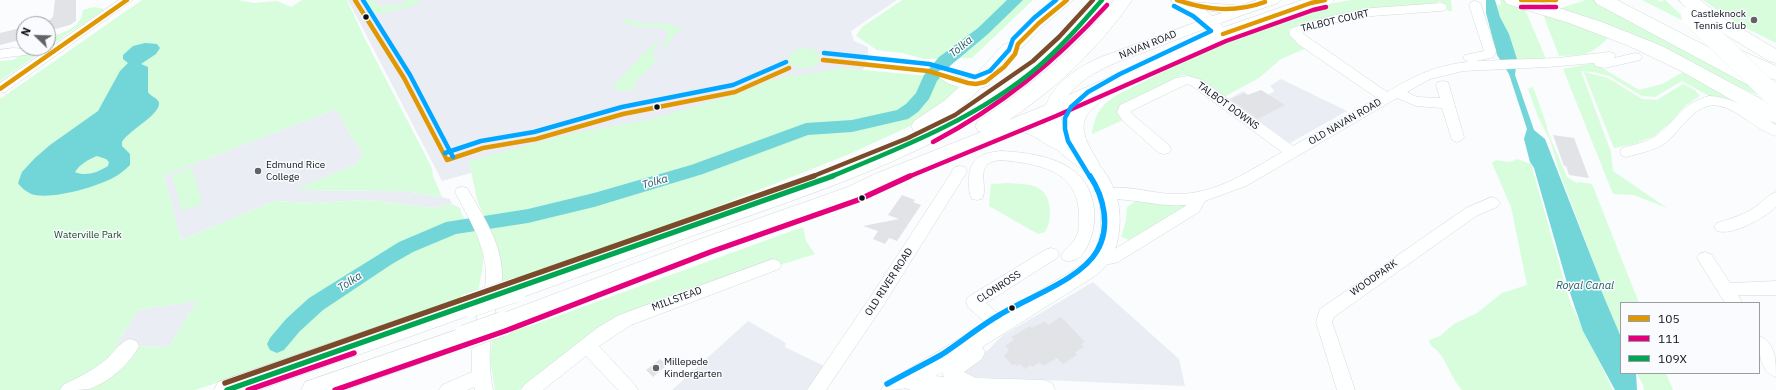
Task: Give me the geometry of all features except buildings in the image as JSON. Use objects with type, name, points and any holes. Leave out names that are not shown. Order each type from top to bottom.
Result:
[{"type":"highway","points":[[227,390],[811,185],[876,160],[935,134],[994,99],[1038,66],[1084,22],[1102,0]]},
{"type":"highway","points":[[314,390],[502,324],[711,244],[856,193],[883,180],[971,135],[1036,92],[1082,52],[1123,0]]},
{"type":"highway","name":"NAVAN ROAD","points":[[1140,70],[1217,27],[1325,0]]},
{"type":"highway","points":[[1513,0],[1559,8]]},
{"type":"highway","points":[[1528,0],[1559,8],[1607,30],[1633,48],[1681,63],[1776,116]]},
{"type":"highway","points":[[1602,0],[1776,90]]},
{"type":"highway","points":[[1631,0],[1776,74]]},
{"type":"highway","points":[[1674,0],[1776,57]]},
{"type":"highway","points":[[1690,8],[1776,98]]},
{"type":"highway","points":[[883,180],[1053,110],[1140,70]]},
{"type":"highway","points":[[1088,163],[1073,136],[1072,124],[1075,114],[1093,96],[1140,70]]},
{"type":"highway","points":[[556,275],[616,249],[906,135],[938,116],[979,78]]},
{"type":"highway","points":[[1014,125],[1034,127],[1044,131],[1064,145]]},
{"type":"main road","name":"NAVAN ROAD","points":[[1053,110],[1064,90],[1087,70],[1120,56],[1217,27],[1242,10],[1273,0]]},
{"type":"main road","points":[[910,380],[1082,275],[1101,260],[1106,247],[1111,222],[1107,194],[1088,163],[1064,145],[1055,130],[1053,110]]},
{"type":"main road","points":[[980,388],[957,380],[953,373],[961,361],[992,339],[999,325]]},
{"type":"main road","points":[[910,380],[935,386],[1044,390]]},
{"type":"street","points":[[108,0],[125,2]]},
{"type":"street","points":[[979,78],[984,82],[992,79],[1017,51],[1018,44],[1039,23],[1067,0]]},
{"type":"street","points":[[0,89],[125,2]]},
{"type":"street","points":[[1183,2],[1222,9],[1242,10]]},
{"type":"street","points":[[1183,2],[1217,27]]},
{"type":"street","points":[[1473,64],[1470,57],[1489,54],[1490,51],[1475,5]]},
{"type":"street","name":"TALBOT COURT","points":[[1392,95],[1302,41],[1295,34],[1296,31],[1331,20],[1372,12],[1441,7]]},
{"type":"street","points":[[1594,59],[1605,64],[1633,48]]},
{"type":"street","points":[[0,54],[16,52]]},
{"type":"street","points":[[1594,59],[1609,56]]},
{"type":"street","name":"OLD NAVAN ROAD","points":[[1107,194],[1122,193],[1163,200],[1197,199],[1223,191],[1425,76],[1439,70],[1473,64],[1542,63],[1594,59]]},
{"type":"street","name":"TALBOT DOWNS","points":[[1164,149],[1126,117],[1124,112],[1125,108],[1181,81],[1188,80],[1197,83],[1292,152]]},
{"type":"street","points":[[1443,85],[1456,137]]},
{"type":"street","points":[[1392,95],[1405,98],[1418,104],[1430,101],[1448,104]]},
{"type":"street","points":[[1627,152],[1652,144],[1662,138],[1698,104],[1707,100],[1728,104],[1776,131]]},
{"type":"street","name":"OLD RIVER ROAD","points":[[816,390],[877,301],[957,175],[977,189],[976,171],[984,159],[990,157],[1014,157],[1055,166],[1071,175],[1081,189],[1085,201],[1087,216],[1085,233],[1079,248],[1069,256]]},
{"type":"street","points":[[448,390],[483,383],[480,348],[494,285],[494,269],[485,235],[462,192]]},
{"type":"street","points":[[1722,227],[1753,216],[1767,209],[1776,198]]},
{"type":"street","points":[[1101,260],[1114,258],[1194,208],[1198,202],[1197,199]]},
{"type":"street","name":"WOODPARK","points":[[1346,390],[1324,322],[1326,314],[1347,297],[1471,212],[1492,203]]},
{"type":"street","name":"CLONROSS","points":[[999,325],[974,302],[1051,254]]},
{"type":"street","points":[[1705,258],[1733,296],[1776,288]]},
{"type":"street","name":"MILLSTEAD","points":[[530,390],[603,333],[633,316],[773,265]]},
{"type":"street","points":[[587,345],[629,390]]},
{"type":"street","points":[[1760,345],[1776,370]]},
{"type":"street","points":[[69,390],[108,370],[119,360],[130,346]]},
{"type":"street","points":[[890,390],[910,380]]},
{"type":"shaded area","points":[[348,0],[897,0],[851,31],[854,41],[868,47],[868,56],[862,73],[819,77],[442,181]]},
{"type":"shaded area","points":[[1281,79],[1347,111],[1290,143],[1229,100],[1243,91],[1248,95],[1261,90],[1268,95],[1275,91],[1270,86]]},
{"type":"shaded area","name":"Edmund Rice College","points":[[337,109],[352,137],[363,152],[358,163],[296,190],[405,191],[450,199],[452,204],[434,208],[368,200],[314,203],[274,201],[181,240],[164,175]]},
{"type":"shaded area","points":[[1093,282],[1179,359],[1185,386],[972,377],[963,374],[963,366],[988,350],[1003,335]]},
{"type":"shaded area","points":[[197,301],[169,347],[115,346],[138,310]]},
{"type":"shaded area","points":[[748,321],[786,343],[785,347],[824,366],[807,390],[672,390]]},
{"type":"green space","name":"Waterville Park","points":[[142,0],[237,0],[254,3],[277,1],[291,7],[302,0],[347,0],[365,39],[432,168],[433,176],[442,197],[405,191],[295,190],[358,163],[363,152],[352,137],[337,109],[164,175],[181,240],[274,201],[314,203],[368,200],[434,208],[452,204],[460,208],[464,219],[481,239],[483,245],[484,252],[477,298],[195,390],[0,390],[0,99]],"holes":[[[197,301],[169,347],[115,346],[138,310]]]},
{"type":"green space","points":[[365,0],[372,0],[382,7],[394,4],[397,6],[406,2],[405,0],[420,1],[415,5],[382,14],[372,12]]},
{"type":"green space","points":[[902,0],[1033,0],[972,58],[924,59],[903,53],[877,50],[856,36],[862,27]]},
{"type":"green space","points":[[1351,0],[1451,0],[1452,11],[1448,11],[1442,2],[1439,1],[1435,4],[1312,22],[1289,29],[1289,34],[1307,48],[1281,59],[1259,78],[1222,98],[1199,80],[1182,75],[1123,105],[1123,120],[1092,134],[1093,126],[1102,107],[1113,97],[1124,91],[1192,58],[1274,24],[1301,11]]},
{"type":"green space","points":[[1500,0],[1521,0],[1546,59],[1517,59],[1509,34],[1500,17],[1496,4],[1501,5]]},
{"type":"green space","points":[[1586,0],[1593,0],[1748,83],[1760,96],[1558,9]]},
{"type":"green space","points":[[1642,0],[1658,0],[1659,2],[1665,0],[1692,25]]},
{"type":"green space","name":"Castleknock Tennis Club","points":[[1703,0],[1776,0],[1776,43],[1736,23]]},
{"type":"green space","points":[[94,7],[105,9],[56,42],[56,35],[65,32],[79,22],[83,10]]},
{"type":"green space","points":[[1543,14],[1610,36],[1592,51],[1582,55],[1559,56]]},
{"type":"green space","points":[[626,18],[642,24],[662,23],[681,27],[660,54],[668,35],[667,32],[657,27],[635,26],[623,21]]},
{"type":"green space","points":[[661,36],[654,49],[653,57],[657,60],[636,81],[635,89],[621,91],[611,88]]},
{"type":"green space","points":[[806,48],[815,50],[820,56],[816,65],[802,68],[792,65],[789,62],[790,55],[796,50]]},
{"type":"green space","points":[[19,56],[36,56],[0,81],[0,61],[13,60]]},
{"type":"green space","points":[[1594,63],[1639,90],[1662,84],[1683,72],[1714,88],[1731,101],[1709,96],[1682,81],[1655,97],[1642,96],[1609,76],[1581,71],[1611,152],[1613,171],[1667,208],[1634,195],[1613,194],[1563,69]]},
{"type":"green space","points":[[840,68],[929,76],[946,80],[960,89],[917,123],[847,155],[663,228],[496,291],[500,260],[496,243],[477,200],[469,161],[569,134],[652,119],[744,92],[761,84],[786,76],[811,74]]},
{"type":"green space","points":[[1584,73],[1608,78],[1642,99],[1657,100],[1683,84],[1695,90],[1700,96],[1685,106],[1671,122],[1654,136],[1634,144],[1614,148]]},
{"type":"green space","points":[[1533,87],[1547,126],[1547,130],[1567,177],[1577,183],[1592,184],[1639,302],[1620,302],[1620,335],[1601,290],[1603,287],[1559,171],[1550,140],[1538,117],[1528,89]]},
{"type":"green space","points":[[1517,159],[1531,164],[1570,302],[1613,390],[1462,390],[1443,359],[1429,340],[1440,336],[1454,324],[1477,313],[1502,293],[1527,285],[1511,207],[1492,163],[1496,160],[1510,162]]},
{"type":"green space","points":[[192,168],[202,204],[182,211],[172,175]]},
{"type":"green space","points":[[1007,183],[1030,185],[1041,190],[1046,195],[1050,211],[1049,222],[1045,232],[1038,234],[989,206],[991,184]]},
{"type":"green space","points":[[1137,200],[1185,205],[1185,207],[1129,240],[1121,237],[1126,220],[1127,207]]},
{"type":"green space","points":[[803,227],[806,241],[815,254],[780,265],[777,260],[694,290],[536,377],[519,390],[495,390],[490,359],[493,333],[530,326]]},
{"type":"green space","points":[[1638,374],[1666,374],[1673,390],[1644,390]]},
{"type":"water","name":"Royal Canal","points":[[1486,0],[1495,0],[1500,17],[1509,34],[1517,59],[1515,75],[1534,130],[1545,139],[1603,287],[1601,290],[1620,335],[1620,374],[1636,374],[1637,390],[1615,390],[1583,331],[1569,290],[1534,168],[1530,162],[1524,139],[1527,129],[1509,74],[1497,55],[1486,13]]},
{"type":"water","points":[[145,43],[157,44],[160,48],[156,54],[141,64],[148,67],[148,92],[158,100],[159,103],[155,112],[122,142],[122,146],[130,154],[130,165],[118,175],[110,179],[78,191],[44,196],[35,195],[21,187],[18,183],[22,172],[35,158],[50,145],[98,111],[120,71],[128,63],[123,59],[123,55],[133,46]],"holes":[[[97,156],[106,159],[109,162],[108,166],[100,170],[88,174],[75,172],[82,164],[94,157]]]},
{"type":"waterway","name":"Tolka","points":[[277,344],[293,325],[316,304],[406,247],[453,227],[528,216],[594,200],[697,170],[806,129],[852,126],[902,115],[912,108],[923,95],[930,79],[945,61],[983,31],[1016,0]]},
{"type":"transit line","name":"105","points":[[0,89],[127,0]]},
{"type":"transit line","name":"105","points":[[355,0],[404,78],[447,160]]},
{"type":"transit line","points":[[363,0],[410,75],[453,157]]},
{"type":"transit line","points":[[824,53],[929,64],[975,77],[990,71],[1009,50],[1013,39],[1034,18],[1056,0]]},
{"type":"transit line","name":"105","points":[[823,60],[928,71],[968,83],[976,84],[985,82],[1004,67],[1015,54],[1018,44],[1039,23],[1067,0]]},
{"type":"transit line","points":[[225,383],[809,178],[908,138],[955,115],[1013,76],[1033,61],[1059,37],[1093,0]]},
{"type":"transit line","name":"109X","points":[[227,390],[811,185],[911,144],[958,121],[1017,82],[1038,66],[1064,42],[1102,0]]},
{"type":"transit line","name":"105","points":[[1177,0],[1199,7],[1221,10],[1232,10],[1254,6],[1265,2]]},
{"type":"transit line","name":"105","points":[[1223,34],[1311,3],[1325,0]]},
{"type":"transit line","name":"105","points":[[1521,0],[1556,0]]},
{"type":"transit line","name":"111","points":[[933,142],[983,114],[1027,82],[1068,46],[1107,5]]},
{"type":"transit line","points":[[887,384],[940,355],[999,315],[1058,284],[1071,276],[1092,259],[1098,250],[1104,229],[1104,207],[1100,193],[1073,152],[1068,141],[1065,129],[1065,118],[1071,107],[1083,95],[1093,89],[1146,61],[1211,31],[1193,16],[1174,6]]},
{"type":"transit line","name":"111","points":[[335,390],[505,331],[713,251],[858,200],[886,186],[1056,116],[1226,41],[1313,10],[1326,7]]},
{"type":"transit line","name":"111","points":[[1521,7],[1556,7]]},
{"type":"transit line","points":[[445,153],[481,141],[534,132],[622,107],[733,85],[786,62]]},
{"type":"transit line","name":"105","points":[[447,160],[483,148],[536,139],[623,114],[735,92],[789,68]]},
{"type":"transit line","name":"111","points":[[248,390],[354,353]]},
{"type":"place","name":"Castleknock Tennis Club","points":[[1754,20]]},
{"type":"place","name":"Edmund Rice College","points":[[258,171]]},
{"type":"place","name":"Millepede Kindergarten","points":[[656,368]]}]
